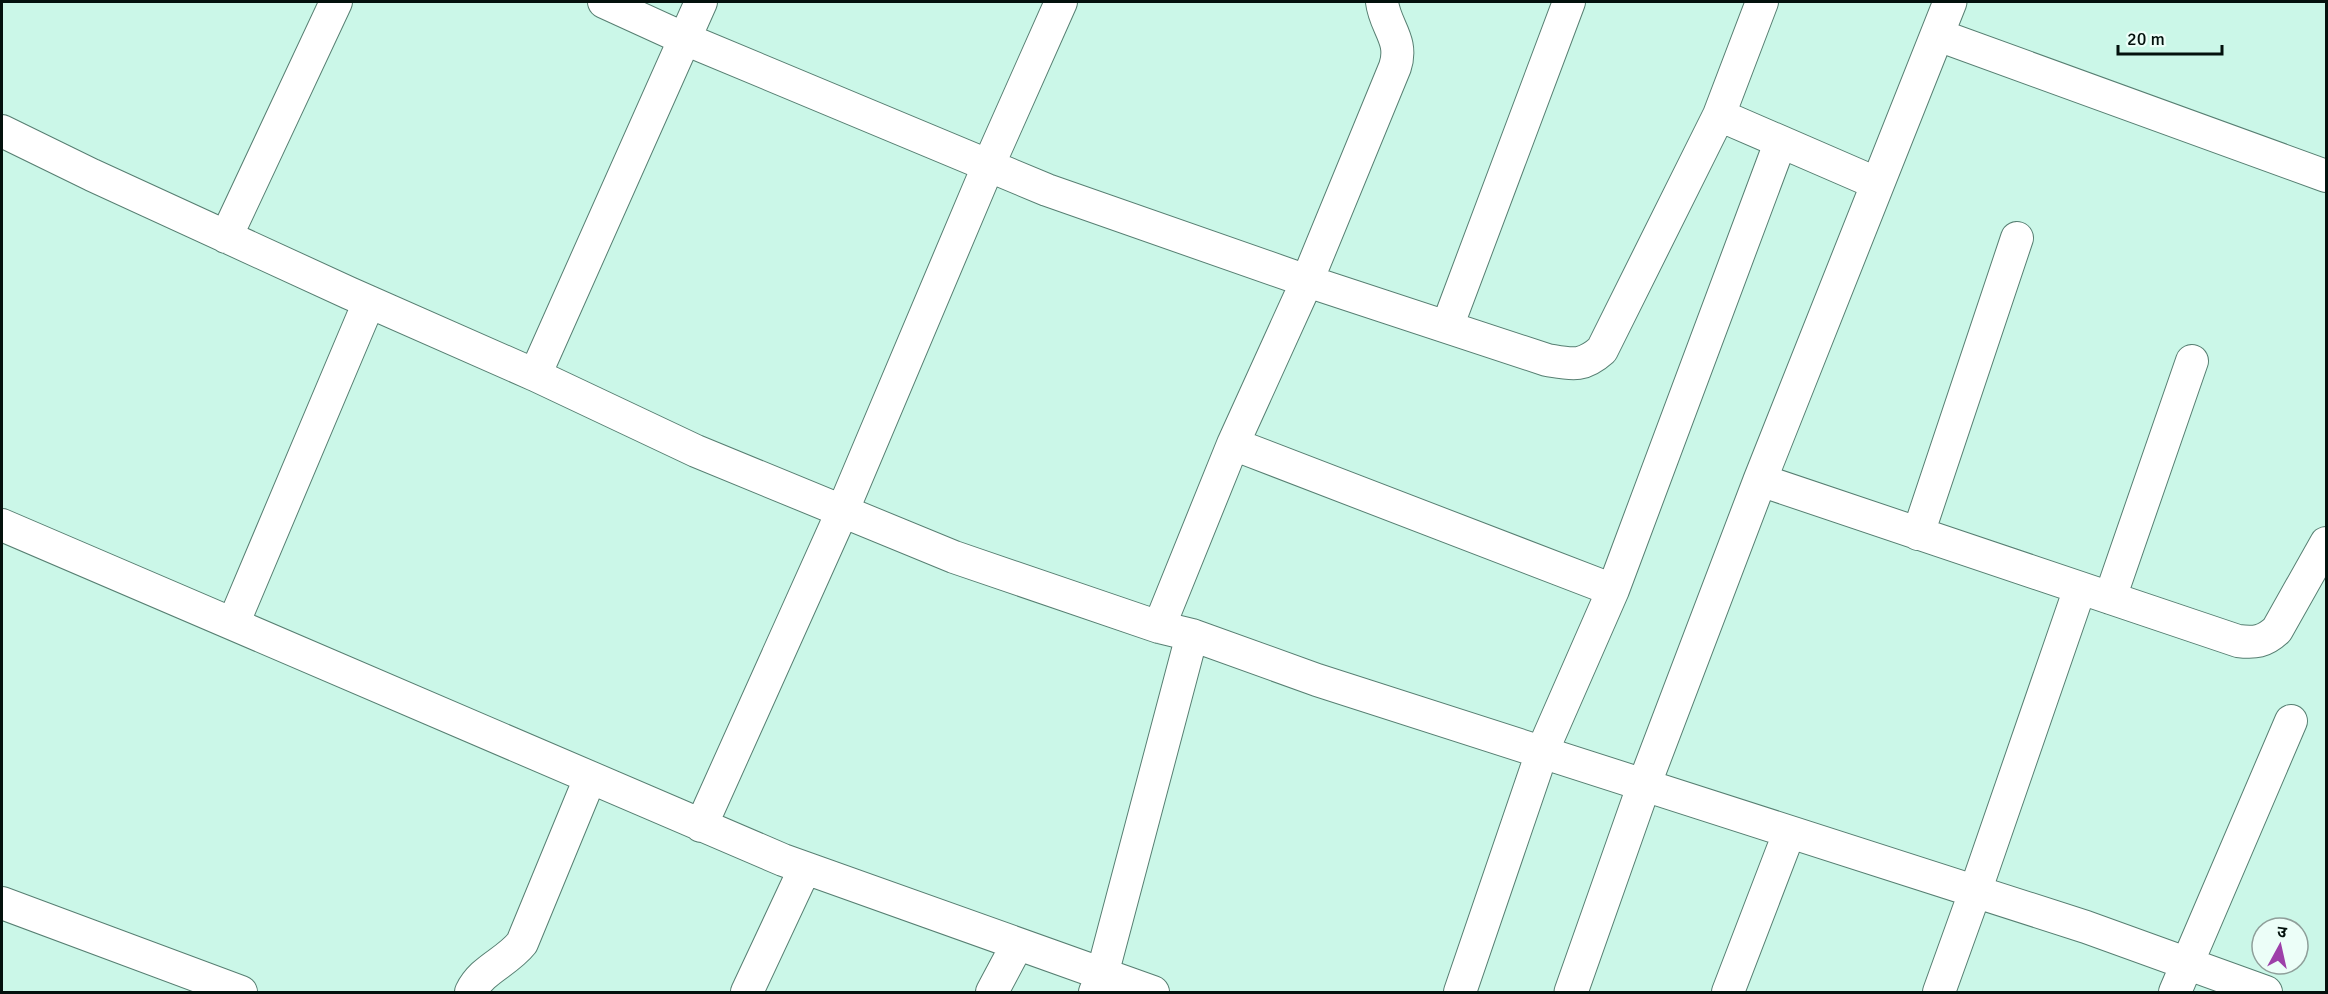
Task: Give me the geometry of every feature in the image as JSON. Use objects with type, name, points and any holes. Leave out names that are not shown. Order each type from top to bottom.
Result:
[{"type":"street","points":[[226,237],[336,2]]},
{"type":"street","points":[[604,2],[685,39],[1047,190],[1307,281],[1547,360],[1574,365],[1591,360],[1602,350],[1719,115],[1762,2]]},
{"type":"street","points":[[535,375],[701,2]]},
{"type":"street","points":[[701,826],[842,512],[989,164],[1061,2]]},
{"type":"street","points":[[1159,627],[1233,444],[1307,281],[1399,55],[1398,44],[1383,13],[1382,2]]},
{"type":"street","points":[[1447,327],[1569,2]]},
{"type":"street","points":[[1570,993],[1644,784],[1760,480],[1876,183],[1950,2]]},
{"type":"street","points":[[1938,35],[2326,176]]},
{"type":"street","points":[[1719,115],[1876,183]]},
{"type":"street","points":[[4,140],[535,375],[696,451],[954,557],[1159,627],[1192,635],[1317,680],[2086,927],[2266,993]]},
{"type":"street","points":[[1460,993],[1542,752],[1613,590],[1780,143]]},
{"type":"street","points":[[1918,534],[2017,238]]},
{"type":"street","points":[[233,624],[369,302]]},
{"type":"street","points":[[2110,598],[2192,361]]},
{"type":"street","points":[[1233,444],[1613,590]]},
{"type":"street","points":[[1760,480],[2238,641],[2252,643],[2267,640],[2277,630],[2326,543]]},
{"type":"street","points":[[2,527],[701,826],[805,868],[1017,945],[1098,984],[1153,993]]},
{"type":"street","points":[[1939,993],[2080,588]]},
{"type":"street","points":[[1098,984],[1192,635]]},
{"type":"street","points":[[2175,993],[2291,721]]},
{"type":"street","points":[[471,993],[477,980],[514,954],[522,943],[590,778]]},
{"type":"street","points":[[1728,993],[1789,833]]},
{"type":"street","points":[[747,993],[805,868]]},
{"type":"street","points":[[2,903],[241,993]]},
{"type":"street","points":[[992,993],[1017,945]]}]
